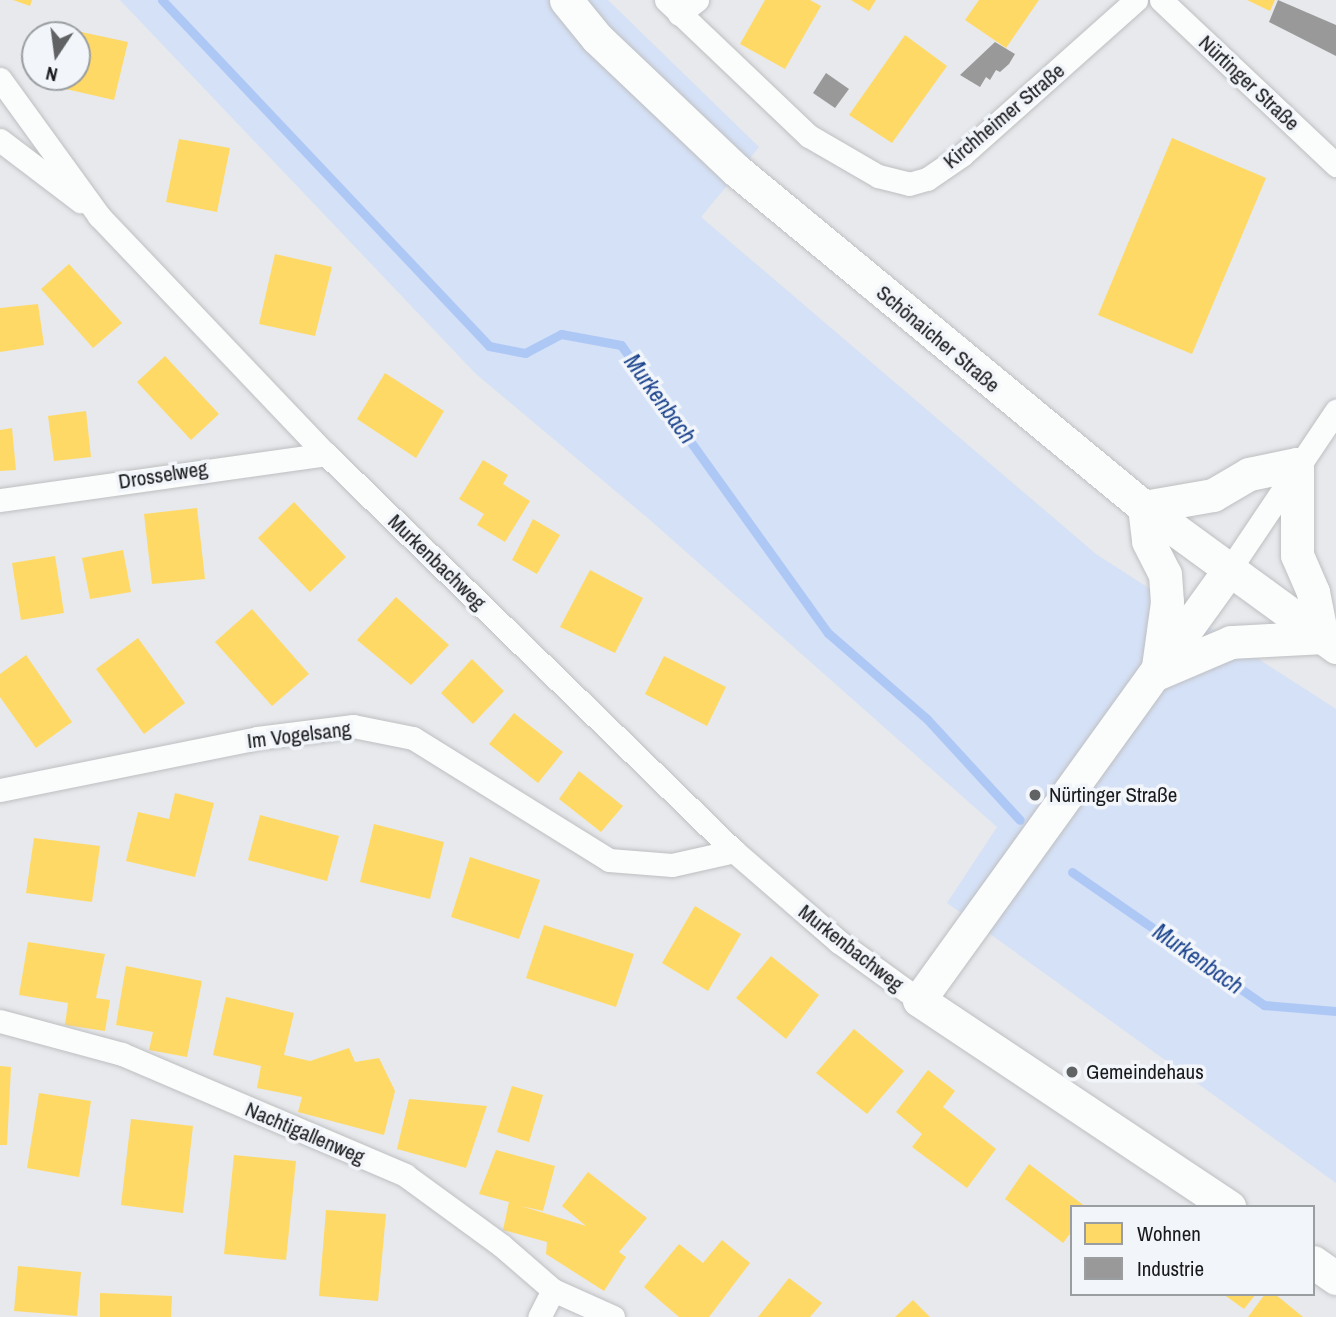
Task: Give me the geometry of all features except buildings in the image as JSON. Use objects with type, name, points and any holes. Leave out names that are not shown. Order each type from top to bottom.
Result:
[{"type":"main road","name":"Schönaicher Straße","points":[[566,0],[597,38],[736,170],[1144,508],[1329,642]]},
{"type":"main road","points":[[1297,464],[1297,555],[1329,642],[1231,642],[1158,673],[1167,602],[1165,574],[1148,541],[1144,508],[1213,495],[1249,474],[1297,464]]},
{"type":"main road","name":"Murkenbachweg","points":[[1226,1205],[919,1000],[1158,673],[1229,570]]},
{"type":"main road","points":[[1315,1263],[1336,1278]]},
{"type":"street","points":[[672,7],[697,0]]},
{"type":"street","name":"Kirchheimer Straße","points":[[672,7],[809,136],[878,176],[909,184],[928,179],[962,155],[1136,0]]},
{"type":"street","name":"Nürtinger Straße","points":[[1161,0],[1336,165]]},
{"type":"street","name":"Murkenbachweg","points":[[0,79],[99,216],[326,454],[734,851],[839,942],[919,1000]]},
{"type":"street","points":[[0,140],[99,216]]},
{"type":"street","points":[[1229,570],[1297,464],[1336,411]]},
{"type":"street","name":"Drosselweg","points":[[0,500],[326,454]]},
{"type":"street","name":"Im Vogelsang","points":[[0,790],[257,738],[353,726],[413,738],[609,860],[672,865],[734,851]]},
{"type":"street","name":"Nachtigallenweg","points":[[0,1021],[122,1054],[404,1175],[501,1245],[553,1290],[613,1317]]},
{"type":"street","points":[[539,1317],[553,1290]]},
{"type":"shaded area","points":[[120,0],[608,0],[759,147],[701,217],[1096,554],[1336,709],[1336,1183],[947,903],[997,827],[650,520],[476,374]]},
{"type":"waterway","name":"Murkenbach","points":[[162,0],[489,346],[525,353],[561,334],[621,345],[828,633],[927,719],[1020,820]]},
{"type":"waterway","name":"Murkenbach","points":[[1072,872],[1264,1005],[1336,1011]]},
{"type":"place","name":"Nürtinger Straße","points":[[1035,795]]},
{"type":"place","name":"Gemeindehaus","points":[[1072,1072]]}]
